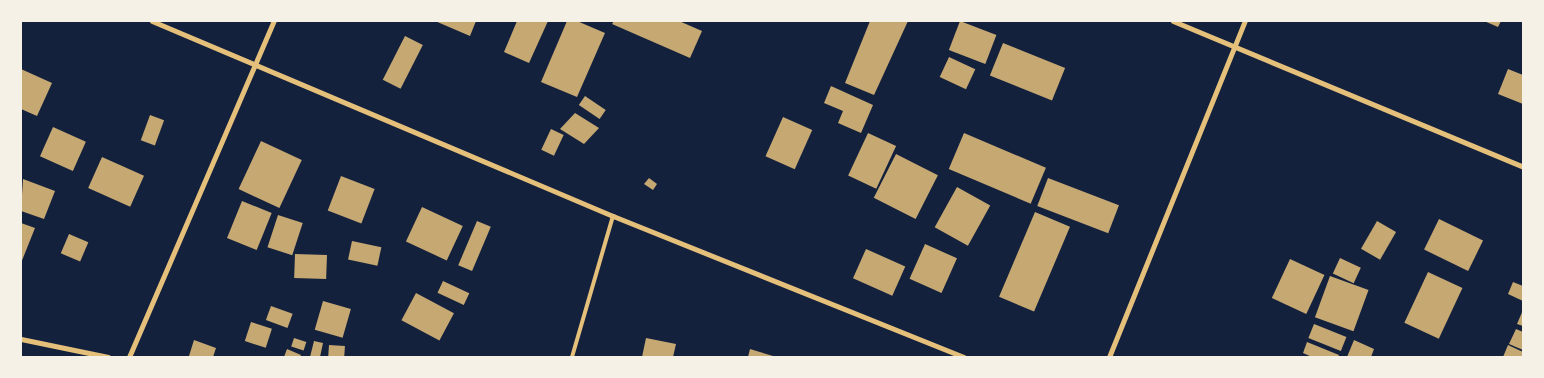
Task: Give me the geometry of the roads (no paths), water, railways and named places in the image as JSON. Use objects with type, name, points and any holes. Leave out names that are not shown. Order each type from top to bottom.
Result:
[{"type":"street","points":[[152,21],[613,216],[964,357]]},
{"type":"street","points":[[129,357],[274,21]]},
{"type":"street","points":[[1173,21],[1523,167]]},
{"type":"street","points":[[1109,357],[1245,21]]},
{"type":"street","points":[[21,339],[108,357]]},
{"type":"lane","points":[[572,357],[613,216]]}]
